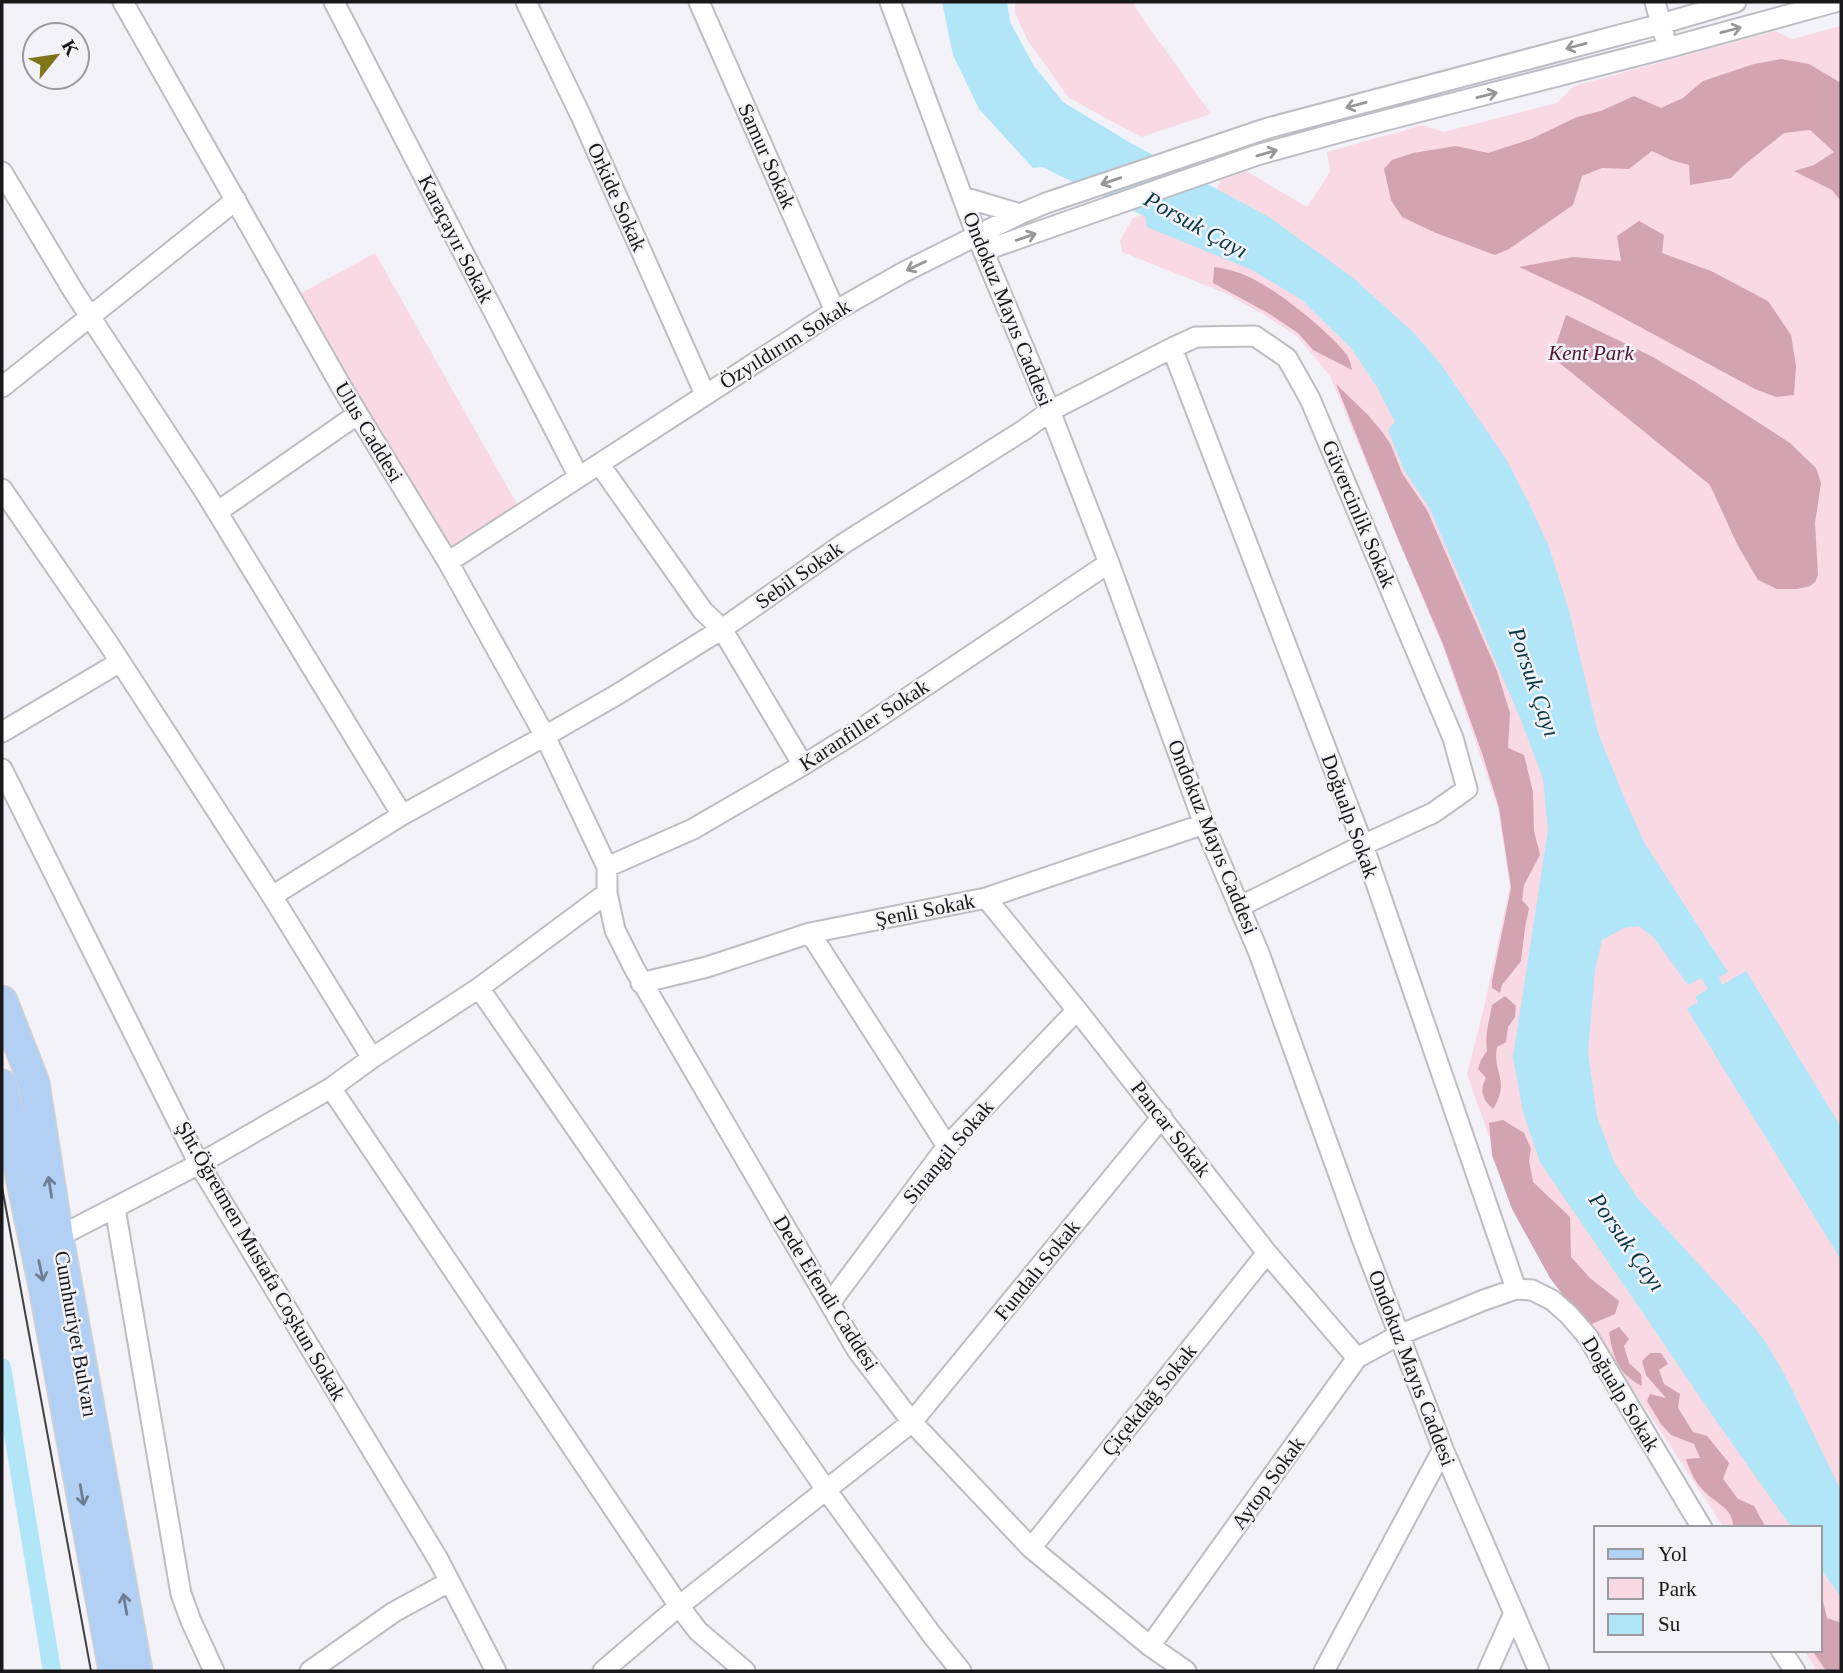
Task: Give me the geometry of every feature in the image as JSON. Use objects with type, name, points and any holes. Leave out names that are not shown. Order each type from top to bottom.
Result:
[{"type":"main road","name":"Cumhuriyet Bulvarı","points":[[2,1001],[34,1083],[58,1237],[137,1671]]},
{"type":"main road","name":"Cumhuriyet Bulvarı","points":[[2,1085],[45,1293],[114,1671]]},
{"type":"street","name":"Ulus Caddesi","points":[[123,2],[545,736],[607,867]]},
{"type":"street","name":"Karaçayır Sokak","points":[[334,2],[579,477]]},
{"type":"street","name":"Orkide Sokak","points":[[526,2],[586,128],[705,394]]},
{"type":"street","name":"Samur Sokak","points":[[699,2],[835,311]]},
{"type":"street","name":"Ondokuz Mayıs Caddesi","points":[[890,2],[980,244],[1050,411],[1109,563],[1204,824],[1259,953],[1443,1449],[1539,1671]]},
{"type":"street","points":[[1654,2],[1667,48]]},
{"type":"street","points":[[1622,34],[1644,19],[1654,2]]},
{"type":"street","points":[[980,244],[1020,214],[1046,203],[1268,128],[1661,24],[1687,7],[1715,8],[1736,2]]},
{"type":"street","points":[[980,244],[1068,222],[1257,155],[1835,2]]},
{"type":"street","points":[[1687,7],[1693,40]]},
{"type":"street","points":[[2,172],[90,316],[216,512],[402,815]]},
{"type":"street","points":[[963,197],[1020,214]]},
{"type":"street","points":[[2,387],[236,200]]},
{"type":"street","name":"Özyıldırım Sokak","points":[[447,562],[835,311],[904,272],[980,244]]},
{"type":"street","name":"Güvercinlik Sokak","points":[[1050,411],[1196,337],[1255,336],[1287,358],[1316,412],[1453,738],[1467,789],[1433,813],[1363,845]]},
{"type":"street","name":"Doğualp Sokak","points":[[1172,348],[1363,845],[1516,1289],[1532,1290],[1552,1300],[1588,1338],[1701,1526]]},
{"type":"street","name":"Sebil Sokak","points":[[272,897],[402,815],[618,694],[722,629],[846,542],[1050,411]]},
{"type":"street","points":[[216,512],[358,414]]},
{"type":"street","points":[[600,464],[703,611],[722,629],[803,765]]},
{"type":"street","points":[[2,489],[120,662],[372,1058]]},
{"type":"street","name":"Karanfiller Sokak","points":[[607,867],[693,830],[803,765],[1109,563]]},
{"type":"street","points":[[2,732],[120,662]]},
{"type":"street","name":"Şht.Öğretmen Mustafa Coşkun Sokak","points":[[2,769],[200,1164],[438,1559],[496,1671]]},
{"type":"street","name":"Şenli Sokak","points":[[641,983],[707,967],[810,933],[986,898],[1204,824]]},
{"type":"street","points":[[1239,906],[1363,845]]},
{"type":"street","name":"Dede Efendi Caddesi","points":[[607,867],[607,893],[615,930],[641,983],[857,1350],[912,1422],[1031,1548],[1150,1646],[1186,1671]]},
{"type":"street","points":[[58,1237],[200,1164],[331,1088],[479,988],[607,893]]},
{"type":"street","name":"Pancar Sokak","points":[[986,898],[1267,1253],[1357,1358]]},
{"type":"street","points":[[810,933],[947,1146]]},
{"type":"street","points":[[479,988],[827,1491],[961,1671]]},
{"type":"street","name":"Sinangil Sokak","points":[[830,1303],[947,1146],[1077,1010]]},
{"type":"street","points":[[331,1088],[679,1606],[728,1671]]},
{"type":"street","name":"Fundalı Sokak","points":[[603,1671],[679,1606],[912,1422],[1161,1117]]},
{"type":"street","points":[[114,1208],[181,1594],[214,1671]]},
{"type":"street","name":"Çiçekdağ Sokak","points":[[1031,1548],[1267,1253]]},
{"type":"street","points":[[1399,1335],[1516,1289]]},
{"type":"street","name":"Aytop Sokak","points":[[1150,1646],[1357,1358],[1399,1335]]},
{"type":"street","points":[[1324,1671],[1443,1449]]},
{"type":"street","points":[[310,1671],[394,1612],[449,1582]]},
{"type":"street","points":[[1489,1671],[1514,1613]]},
{"type":"street","points":[[698,1631],[746,1671]]},
{"type":"street","points":[[1782,1652],[1794,1671]]},
{"type":"green space","points":[[1015,2],[1134,2],[1136,9],[1211,114],[1141,137],[1069,98],[1028,41],[1015,13]]},
{"type":"green space","name":"Kent Park","points":[[1841,26],[1841,1671],[1817,1671],[1805,1652],[1822,1652],[1822,1526],[1723,1526],[1568,1290],[1488,1134],[1467,1074],[1510,886],[1498,808],[1445,652],[1330,376],[1297,336],[1225,293],[1122,252],[1120,240],[1133,218],[1216,190],[1221,180],[1246,171],[1307,207],[1330,172],[1327,152],[1423,125],[1443,132],[1557,103],[1574,86],[1775,31],[1792,39]]},
{"type":"green space","points":[[1781,59],[1809,64],[1841,83],[1841,201],[1832,190],[1794,171],[1814,165],[1834,152],[1810,130],[1784,133],[1731,178],[1690,185],[1689,165],[1652,151],[1629,169],[1602,168],[1582,176],[1573,205],[1509,249],[1495,255],[1402,217],[1391,200],[1384,169],[1392,160],[1413,153],[1456,146],[1488,153],[1531,139],[1577,117],[1601,111],[1634,96],[1661,108],[1683,98],[1703,81],[1754,64]]},
{"type":"green space","points":[[1639,221],[1664,235],[1662,253],[1711,271],[1768,301],[1791,335],[1796,366],[1794,395],[1776,397],[1755,389],[1590,300],[1519,267],[1573,257],[1621,261],[1617,236]]},
{"type":"green space","points":[[375,253],[518,506],[450,550],[298,295]]},
{"type":"green space","points":[[1214,267],[1250,278],[1291,304],[1339,345],[1348,357],[1352,370],[1313,350],[1298,333],[1268,313],[1213,283]]},
{"type":"green space","points":[[1566,315],[1651,356],[1697,383],[1790,443],[1816,468],[1821,483],[1815,523],[1818,575],[1815,582],[1797,589],[1777,589],[1758,580],[1737,544],[1710,485],[1552,357]]},
{"type":"green space","points":[[1336,384],[1383,433],[1402,473],[1427,510],[1497,671],[1510,713],[1508,748],[1524,755],[1533,792],[1534,831],[1540,855],[1524,885],[1522,900],[1529,908],[1521,961],[1502,985],[1500,993],[1492,988],[1492,981],[1511,888],[1499,808],[1443,644]]},
{"type":"green space","points":[[1505,996],[1516,1006],[1515,1017],[1508,1027],[1506,1042],[1497,1047],[1501,1090],[1493,1109],[1483,1095],[1486,1078],[1478,1069],[1487,1051],[1492,1005]]},
{"type":"green space","points":[[1503,1120],[1524,1133],[1531,1149],[1529,1161],[1533,1182],[1570,1217],[1571,1257],[1590,1278],[1619,1301],[1615,1314],[1587,1326],[1550,1278],[1512,1209],[1492,1155],[1489,1123]]},
{"type":"green space","points":[[1619,1327],[1629,1339],[1624,1346],[1629,1363],[1641,1374],[1642,1386],[1627,1376],[1615,1357],[1609,1332]]},
{"type":"green space","points":[[1650,1353],[1661,1353],[1668,1364],[1659,1370],[1664,1384],[1680,1394],[1678,1408],[1693,1432],[1707,1436],[1729,1463],[1723,1479],[1738,1499],[1754,1506],[1765,1526],[1733,1526],[1728,1512],[1696,1482],[1686,1459],[1700,1458],[1694,1444],[1671,1435],[1661,1424],[1647,1401],[1650,1394],[1666,1398],[1646,1375],[1642,1361]]},
{"type":"green space","points":[[1822,1597],[1827,1618],[1841,1623],[1841,1671],[1826,1671],[1813,1652],[1822,1652]]},
{"type":"water","name":"Porsuk Çayı","points":[[942,2],[1007,2],[1010,22],[1034,66],[1063,102],[1129,142],[1269,217],[1352,277],[1412,331],[1440,363],[1506,459],[1549,547],[1568,607],[1598,733],[1645,844],[1728,972],[1719,977],[1722,985],[1746,971],[1841,1127],[1841,1260],[1687,1009],[1698,1002],[1695,997],[1708,989],[1701,978],[1688,985],[1654,938],[1639,926],[1624,928],[1602,940],[1595,970],[1588,1053],[1597,1117],[1615,1164],[1637,1197],[1737,1306],[1765,1341],[1786,1377],[1841,1491],[1841,1597],[1822,1571],[1822,1526],[1791,1526],[1540,1162],[1523,1112],[1513,1057],[1548,830],[1543,779],[1521,720],[1430,509],[1404,470],[1388,430],[1395,422],[1377,387],[1351,348],[1302,300],[1252,270],[1147,227],[1146,217],[1042,167],[1033,168],[979,109],[953,55]]},
{"type":"waterway","points":[[2,1367],[52,1671]]},
{"type":"tram line","points":[[2,1187],[91,1671]]}]
